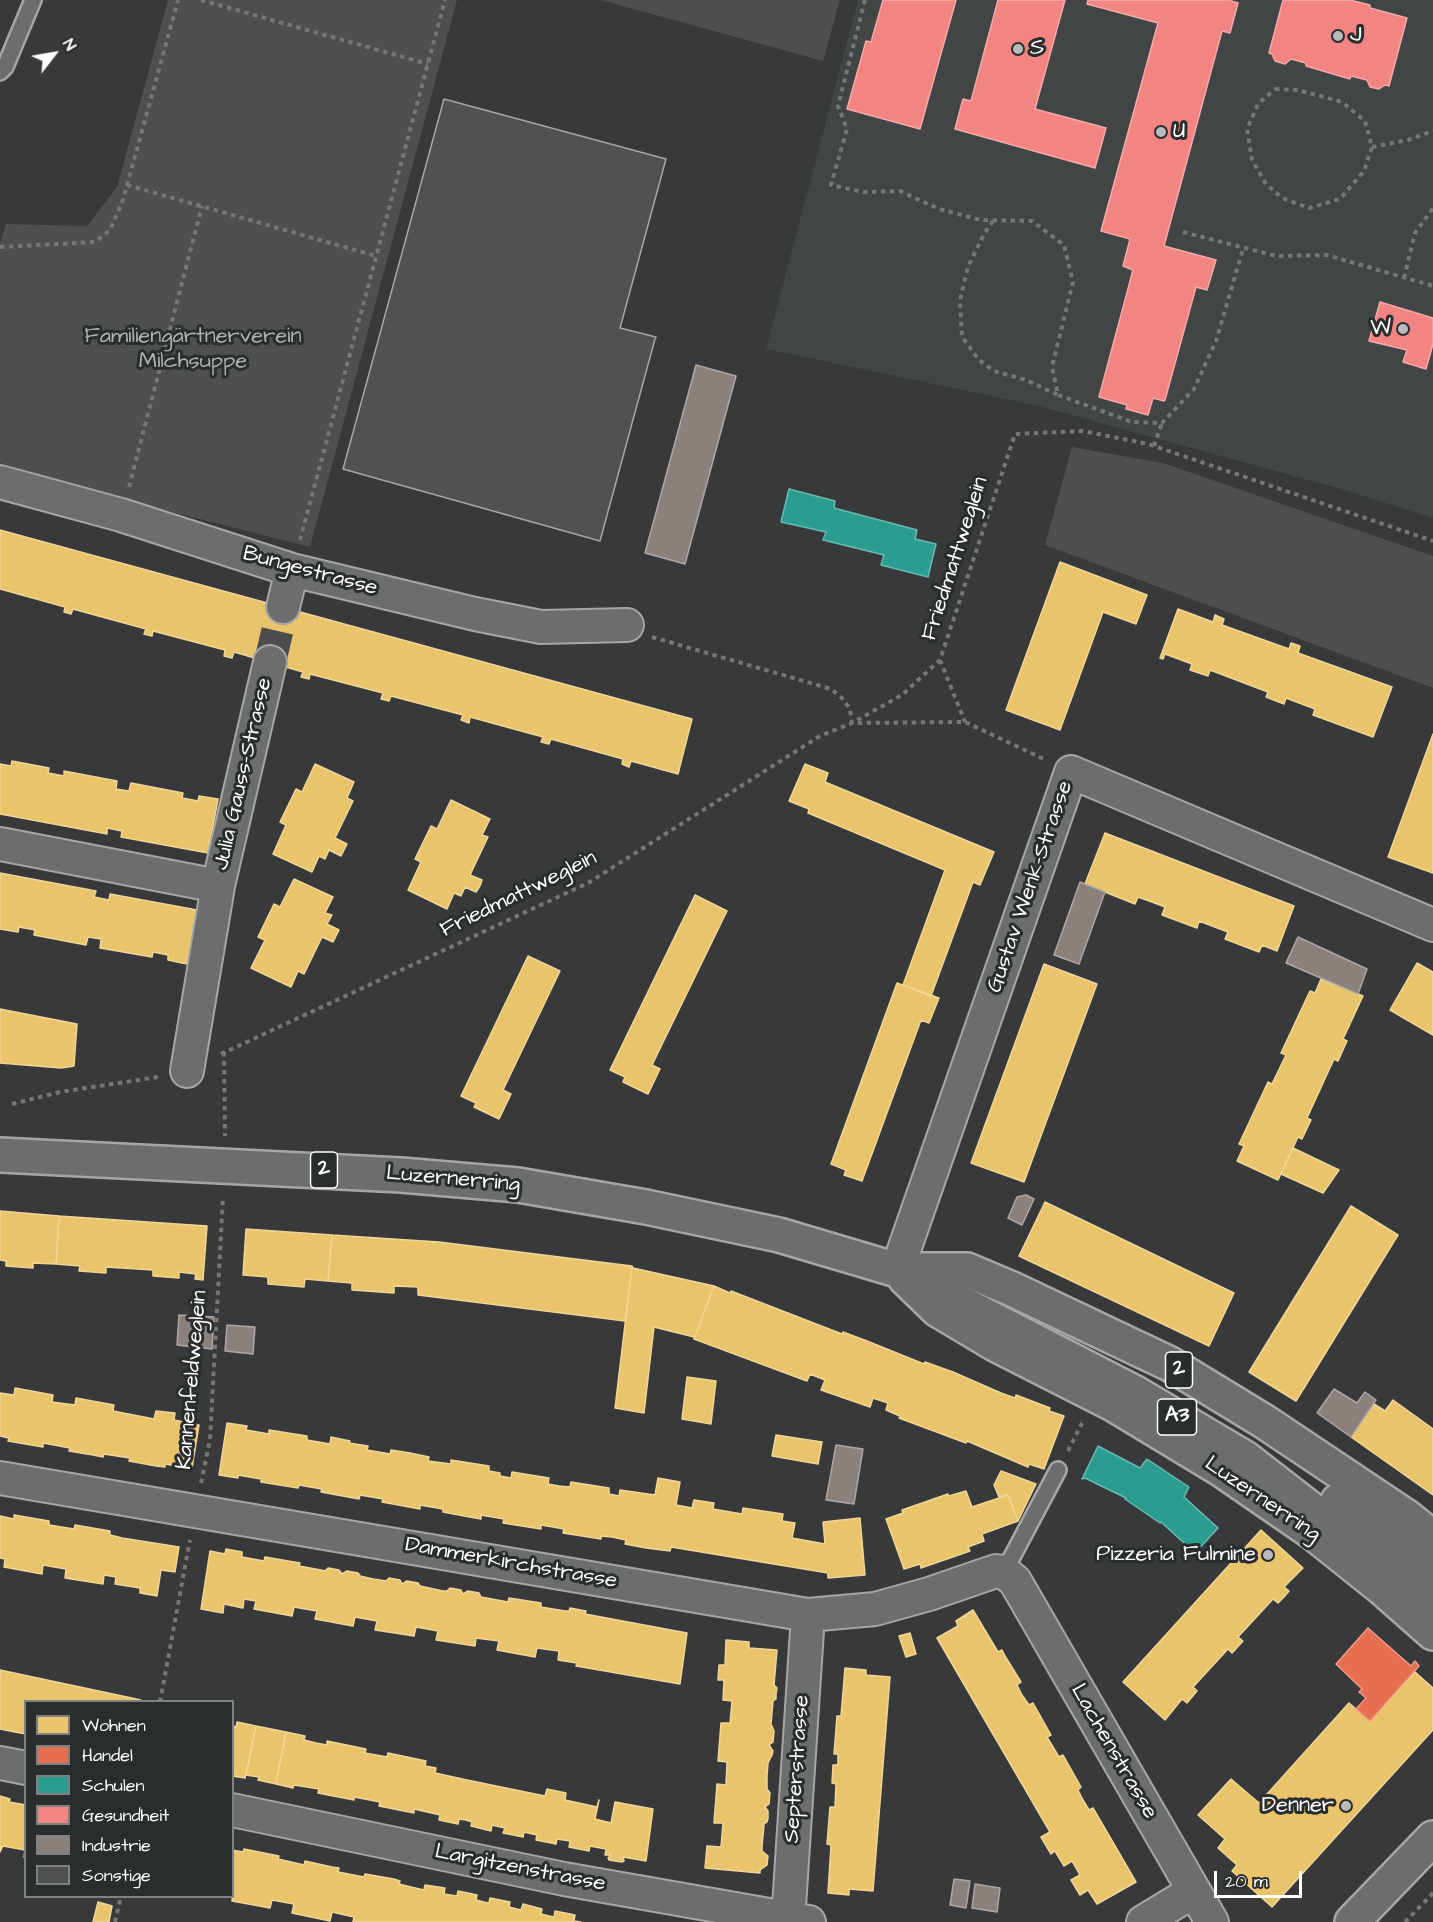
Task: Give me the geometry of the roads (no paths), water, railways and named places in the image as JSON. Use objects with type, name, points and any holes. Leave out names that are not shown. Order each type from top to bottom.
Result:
[{"type":"main road","name":"Luzernerring","points":[[0,1155],[401,1175],[518,1185],[646,1207],[779,1235],[897,1270],[967,1270],[1022,1293],[1170,1364],[1265,1422],[1407,1517],[1433,1538]]},
{"type":"main road","name":"Luzernerring","points":[[897,1270],[939,1310],[995,1344],[1096,1396],[1222,1470],[1312,1532],[1382,1587],[1433,1633]]},
{"type":"main road","name":"A3","points":[[897,1270],[974,1297],[1081,1347],[1181,1401],[1335,1498],[1433,1572]]},
{"type":"main road","name":"A3","points":[[897,1270],[1137,1394],[1245,1458],[1433,1604]]},
{"type":"main road","points":[[1352,1922],[1433,1838]]},
{"type":"street","name":"Bungestrasse","points":[[0,482],[121,515],[292,570],[475,614],[541,627],[627,626]]},
{"type":"street","points":[[284,607],[292,570]]},
{"type":"street","name":"Julia Gauss-Strasse","points":[[187,1071],[218,886],[270,662]]},
{"type":"street","name":"Gustav Wenk-Strasse","points":[[897,1270],[1071,772],[1433,926]]},
{"type":"street","name":"Julia Gauss-Strasse","points":[[0,844],[218,886]]},
{"type":"street","name":"Dammerkirchstrasse","points":[[0,1478],[808,1615],[875,1609],[929,1594],[996,1571],[1009,1577]]},
{"type":"street","name":"Lachenstrasse","points":[[1009,1577],[1212,1922]]},
{"type":"street","name":"Septerstrasse","points":[[795,1921],[808,1615]]},
{"type":"street","points":[[0,1762],[24,1768]]},
{"type":"street","name":"Largitzenstrasse","points":[[234,1810],[564,1879],[795,1921]]},
{"type":"street","points":[[1143,1922],[1194,1891]]},
{"type":"lane","points":[[0,72],[6,67],[33,0]]},
{"type":"lane","points":[[1009,1577],[1058,1470]]},
{"type":"tunnel","points":[[270,662],[283,607]]},
{"type":"place","name":"J","points":[[1338,36]]},
{"type":"place","name":"S","points":[[1018,49]]},
{"type":"place","name":"U","points":[[1161,132]]},
{"type":"place","name":"W","points":[[1403,329]]},
{"type":"place","name":"Pizzeria Fulmine","points":[[1268,1555]]},
{"type":"place","name":"Denner","points":[[1346,1806]]},
{"type":"park label","name":"Familiengärtnerverein Milchsuppe","points":[[193,350]]}]
